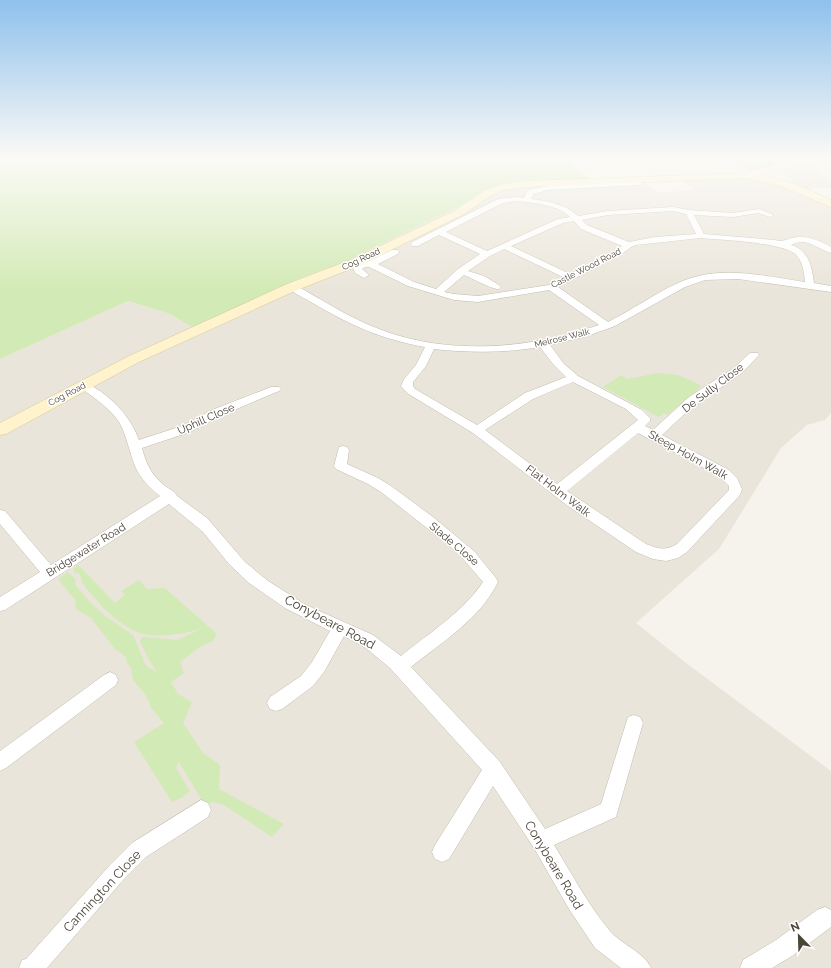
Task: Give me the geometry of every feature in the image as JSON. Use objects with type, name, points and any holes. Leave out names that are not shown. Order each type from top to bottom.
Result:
[{"type":"street","name":"Cog Road","points":[[0,430],[134,359],[292,287],[357,262],[458,213],[474,202]]},
{"type":"street","points":[[415,244],[498,202]]},
{"type":"street","points":[[543,202],[570,212],[584,227],[628,245]]},
{"type":"street","points":[[437,293],[461,271],[487,254],[561,221],[608,213],[666,209],[733,215],[759,211],[770,215]]},
{"type":"street","points":[[689,212],[701,236]]},
{"type":"street","points":[[440,232],[487,254]]},
{"type":"street","name":"Castle Wood Road","points":[[371,264],[411,284],[437,293],[454,297],[478,299],[551,287],[619,252],[628,245],[655,240],[701,236],[785,245],[800,253],[807,265],[810,285]]},
{"type":"street","name":"Castle Wood Road","points":[[785,245],[790,241],[805,240],[819,244],[831,250]]},
{"type":"street","points":[[504,246],[569,277]]},
{"type":"street","points":[[364,275],[358,271],[357,268],[363,264],[371,264],[395,252]]},
{"type":"street","points":[[461,271],[481,278],[496,287]]},
{"type":"street","name":"Melrose Walk","points":[[292,287],[376,332],[403,340],[431,345],[488,349],[543,343],[575,336],[606,326],[632,314],[684,283],[706,277],[735,276],[831,289]]},
{"type":"street","points":[[551,287],[606,326]]},
{"type":"street","name":"Steep Holm Walk","points":[[543,343],[560,366],[574,378],[638,412],[644,420],[637,427],[724,473],[734,482]]},
{"type":"street","name":"Flat Holm Walk","points":[[431,345],[421,366],[408,381],[409,389],[477,430],[580,508],[641,548],[653,553],[666,555],[672,554],[682,548],[735,492],[734,482]]},
{"type":"street","name":"De Sully Close","points":[[654,436],[708,390],[720,384],[740,370],[754,355]]},
{"type":"street","points":[[477,430],[529,396],[574,378]]},
{"type":"street","name":"Conybeare Road","points":[[83,385],[112,405],[122,417],[136,446],[140,464],[145,473],[203,523],[245,571],[263,586],[318,619],[366,640],[386,653],[400,666],[493,768],[541,841],[576,902],[603,940],[622,956],[640,968]]},
{"type":"street","name":"Uphill Close","points":[[136,446],[186,429],[216,413],[275,389]]},
{"type":"street","points":[[558,491],[637,427]]},
{"type":"street","name":"Slade Close","points":[[343,450],[340,466],[373,481],[392,494],[464,551],[480,566],[491,582],[484,595],[474,607],[400,666]]},
{"type":"street","name":"Bridgewater Road","points":[[0,605],[171,496]]},
{"type":"street","points":[[0,515],[49,573]]},
{"type":"street","points":[[276,703],[307,680],[318,667],[340,628]]},
{"type":"street","points":[[0,762],[110,680]]},
{"type":"street","points":[[541,841],[609,810],[634,722]]},
{"type":"street","points":[[442,852],[493,768]]},
{"type":"street","name":"Cannington Close","points":[[30,968],[117,872],[139,850],[201,810]]},
{"type":"street","points":[[751,968],[784,948],[825,918]]},
{"type":"shaded area","points":[[465,202],[824,202],[831,205],[831,413],[825,420],[807,425],[781,448],[719,549],[636,623],[690,666],[831,771],[831,968],[0,968],[0,359],[128,301],[170,314],[193,327],[298,279],[345,262]]},
{"type":"green space","points":[[0,202],[465,202],[345,262],[298,279],[192,327],[170,314],[128,301],[0,359]]},
{"type":"green space","points":[[659,373],[678,375],[700,385],[699,386],[701,387],[667,415],[664,413],[659,417],[603,387],[621,375],[627,379]]},
{"type":"green space","points":[[78,565],[115,603],[125,595],[121,591],[139,580],[147,589],[165,588],[217,634],[213,641],[201,646],[180,662],[184,673],[171,682],[178,694],[192,702],[183,723],[203,753],[220,765],[219,789],[284,824],[272,837],[224,805],[214,802],[204,804],[179,762],[176,768],[190,791],[183,797],[172,802],[134,742],[164,723],[152,709],[145,694],[133,680],[131,668],[126,661],[126,657],[115,649],[91,618],[75,608],[76,601],[58,579],[68,572],[75,579],[76,586],[91,603],[105,616],[133,635],[146,666],[157,672],[149,660],[140,641],[141,638],[146,637],[177,640],[201,629],[178,634],[152,635],[137,632],[131,629],[119,622],[108,612],[87,589],[83,584],[80,574],[74,572],[74,568]]}]
